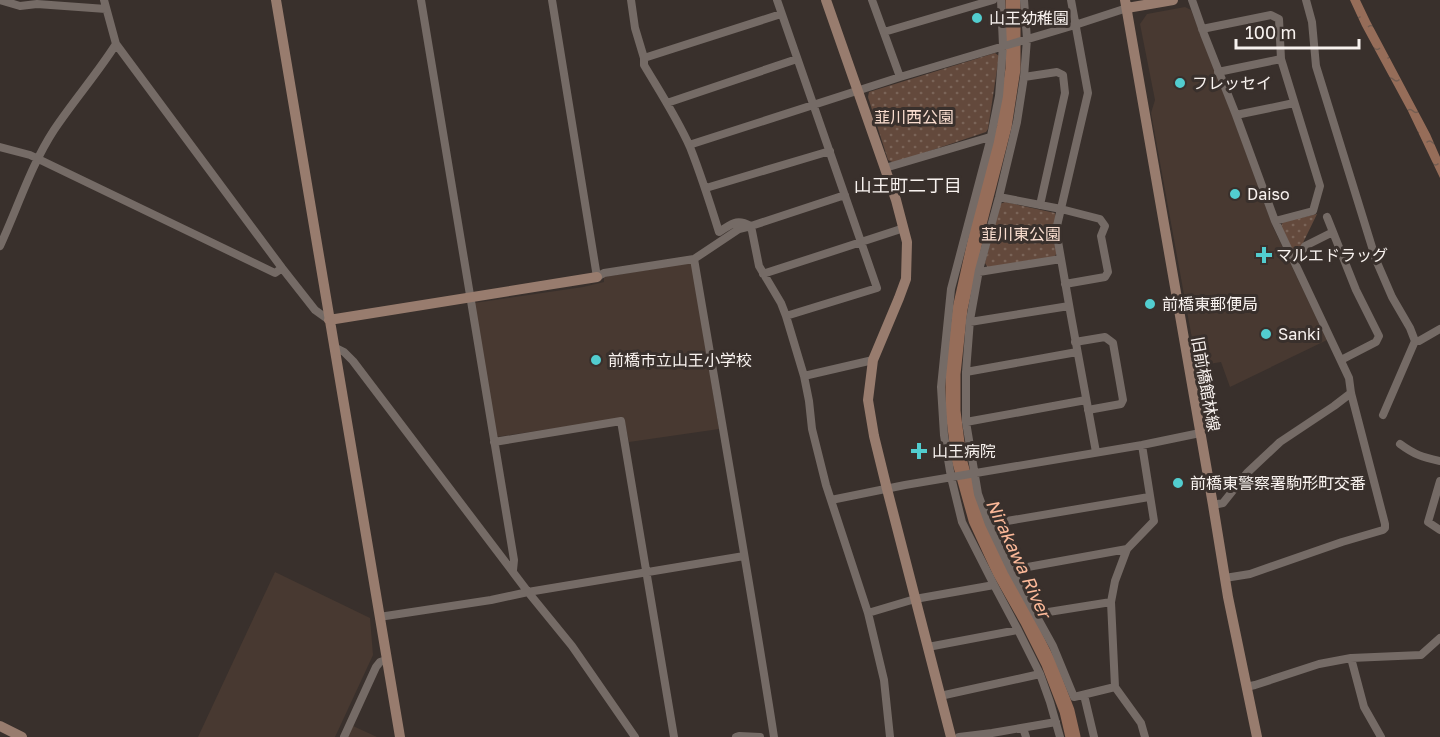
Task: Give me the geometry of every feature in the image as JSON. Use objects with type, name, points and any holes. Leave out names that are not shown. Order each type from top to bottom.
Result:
[{"type":"street","points":[[0,0],[20,6],[37,4],[106,9]]},
{"type":"street","points":[[104,0],[116,44],[282,268],[315,310],[329,320],[694,259],[739,229],[845,195]]},
{"type":"street","points":[[276,0],[400,737]]},
{"type":"street","points":[[421,0],[514,560],[513,570]]},
{"type":"street","points":[[552,0],[597,277]]},
{"type":"street","points":[[631,0],[644,65],[689,145],[706,188],[719,232],[737,222],[750,226],[759,266],[786,316],[804,376],[812,429],[831,500],[868,613],[884,680],[890,737]]},
{"type":"street","points":[[777,0],[877,288],[786,316]]},
{"type":"street","points":[[826,0],[885,168],[907,242],[906,279],[873,360],[868,400],[887,489],[951,737]]},
{"type":"street","points":[[872,0],[900,77]]},
{"type":"street","points":[[884,32],[993,0]]},
{"type":"street","points":[[1002,0],[1006,45],[999,96],[951,289],[941,387],[944,435],[962,522],[1040,674],[1060,737]]},
{"type":"street","points":[[1024,0],[1024,77],[1017,123],[979,272],[970,322],[966,372],[966,422],[973,473],[989,524],[1011,570],[1053,646],[1074,698],[1115,687]]},
{"type":"street","points":[[1071,0],[1088,93],[1056,230],[1096,452]]},
{"type":"street","points":[[689,145],[900,77],[1075,25],[1126,4],[1173,0]]},
{"type":"street","points":[[1192,0],[1275,221],[1349,378],[1385,520],[1385,528],[1250,574],[1225,578]]},
{"type":"street","points":[[1306,0],[1312,22],[1316,66],[1376,260],[1415,341],[1383,415]]},
{"type":"street","name":"旧前橋館林線","points":[[1126,4],[1228,597],[1257,737]]},
{"type":"street","points":[[644,58],[781,14]]},
{"type":"street","points":[[1202,29],[1271,15],[1278,19],[1281,59],[1320,186],[1313,211],[1275,221]]},
{"type":"street","points":[[0,246],[37,159],[55,129],[116,44]]},
{"type":"street","points":[[667,103],[797,59]]},
{"type":"street","points":[[1218,72],[1281,59]]},
{"type":"street","points":[[1024,77],[1057,72],[1063,75],[1065,93],[1040,205]]},
{"type":"street","points":[[1236,115],[1294,103]]},
{"type":"street","points":[[885,168],[990,137]]},
{"type":"street","points":[[0,147],[30,155],[275,273],[282,268]]},
{"type":"street","points":[[706,188],[830,151]]},
{"type":"street","points":[[999,197],[1100,219],[1105,226],[1101,236],[1108,272],[1105,277],[1065,284]]},
{"type":"street","points":[[1327,218],[1356,290],[1379,336],[1376,342],[1341,360]]},
{"type":"street","points":[[763,274],[904,228]]},
{"type":"street","points":[[1295,263],[1305,246],[1333,232]]},
{"type":"street","points":[[694,259],[774,737]]},
{"type":"street","points":[[979,272],[1061,259]]},
{"type":"street","points":[[970,322],[1069,306]]},
{"type":"street","points":[[1415,341],[1440,329]]},
{"type":"street","points":[[1075,342],[1105,337],[1113,343],[1123,400],[1121,404],[1088,410]]},
{"type":"street","points":[[334,347],[344,352],[353,361],[528,592],[572,646],[635,737]]},
{"type":"street","points":[[966,372],[1077,352]]},
{"type":"street","points":[[804,376],[873,360]]},
{"type":"street","points":[[1213,505],[1222,503],[1247,473],[1281,442],[1351,393]]},
{"type":"street","points":[[966,422],[1086,400]]},
{"type":"street","points":[[494,442],[621,421],[674,737]]},
{"type":"street","points":[[831,500],[1200,433]]},
{"type":"street","points":[[1400,444],[1420,456],[1440,461]]},
{"type":"street","points":[[1142,445],[1154,521],[1127,549],[1115,581],[1111,602],[1115,687],[1141,723],[1145,737]]},
{"type":"street","points":[[1440,481],[1428,522],[1440,530]]},
{"type":"street","points":[[989,524],[1149,497]]},
{"type":"street","points":[[1011,570],[1127,549]]},
{"type":"street","points":[[379,617],[744,556]]},
{"type":"street","points":[[868,613],[915,599],[994,585]]},
{"type":"street","points":[[1036,614],[1111,602]]},
{"type":"street","points":[[928,647],[1018,630]]},
{"type":"street","points":[[1246,687],[1319,664],[1351,658],[1418,656],[1425,653],[1440,638]]},
{"type":"street","points":[[1351,658],[1364,707],[1380,737]]},
{"type":"street","points":[[344,737],[376,667],[380,662],[386,660]]},
{"type":"street","points":[[940,696],[1040,674]]},
{"type":"street","points":[[1084,695],[1094,737]]},
{"type":"street","points":[[959,737],[992,735],[1056,722]]},
{"type":"street","points":[[0,726],[22,737]]},
{"type":"street","points":[[1023,728],[1026,737]]},
{"type":"street","points":[[736,737],[760,737]]},
{"type":"shaded area","points":[[1185,7],[1191,10],[1273,227],[1327,340],[1230,387],[1221,362],[1197,366],[1151,113],[1155,100],[1140,24],[1147,14]]},
{"type":"shaded area","name":"前橋市立山王小学校","points":[[689,263],[692,265],[719,429],[629,442],[624,418],[496,437],[474,303],[583,287],[604,282],[604,277]]},
{"type":"shaded area","points":[[275,572],[370,618],[373,655],[335,737],[198,737]]},
{"type":"shaded area","points":[[353,726],[377,737],[348,737]]},
{"type":"green space","name":"韮川西公園","points":[[995,53],[999,56],[986,132],[894,163],[888,160],[868,97],[869,92]]},
{"type":"green space","name":"韮川東公園","points":[[1005,202],[1055,213],[1052,232],[1057,253],[1054,257],[988,268],[985,263],[1000,204]]},
{"type":"green space","points":[[1317,214],[1298,253],[1294,253],[1281,226],[1283,222]]},
{"type":"water","points":[[1350,0],[1360,0],[1430,134],[1440,157],[1440,178],[1408,111]]},
{"type":"waterway","name":"Nirakawa River","points":[[1013,0],[1013,69],[1004,127],[960,309],[953,374],[953,411],[959,459],[976,520],[1000,572],[1049,664],[1067,711],[1073,737]]},
{"type":"place","name":"山王幼稚園","points":[[977,18]]},
{"type":"place","name":"フレッセイ","points":[[1180,83]]},
{"type":"place","name":"Daiso","points":[[1235,194]]},
{"type":"place","name":"マルエドラッグ","points":[[1264,255]]},
{"type":"place","name":"前橋東郵便局","points":[[1150,304]]},
{"type":"place","name":"Sanki","points":[[1266,334]]},
{"type":"place","name":"前橋市立山王小学校","points":[[596,360]]},
{"type":"place","name":"山王病院","points":[[919,451]]},
{"type":"place","name":"前橋東警察署駒形町交番","points":[[1178,483]]},
{"type":"district","name":"山王町二丁目","points":[[908,185]]}]
